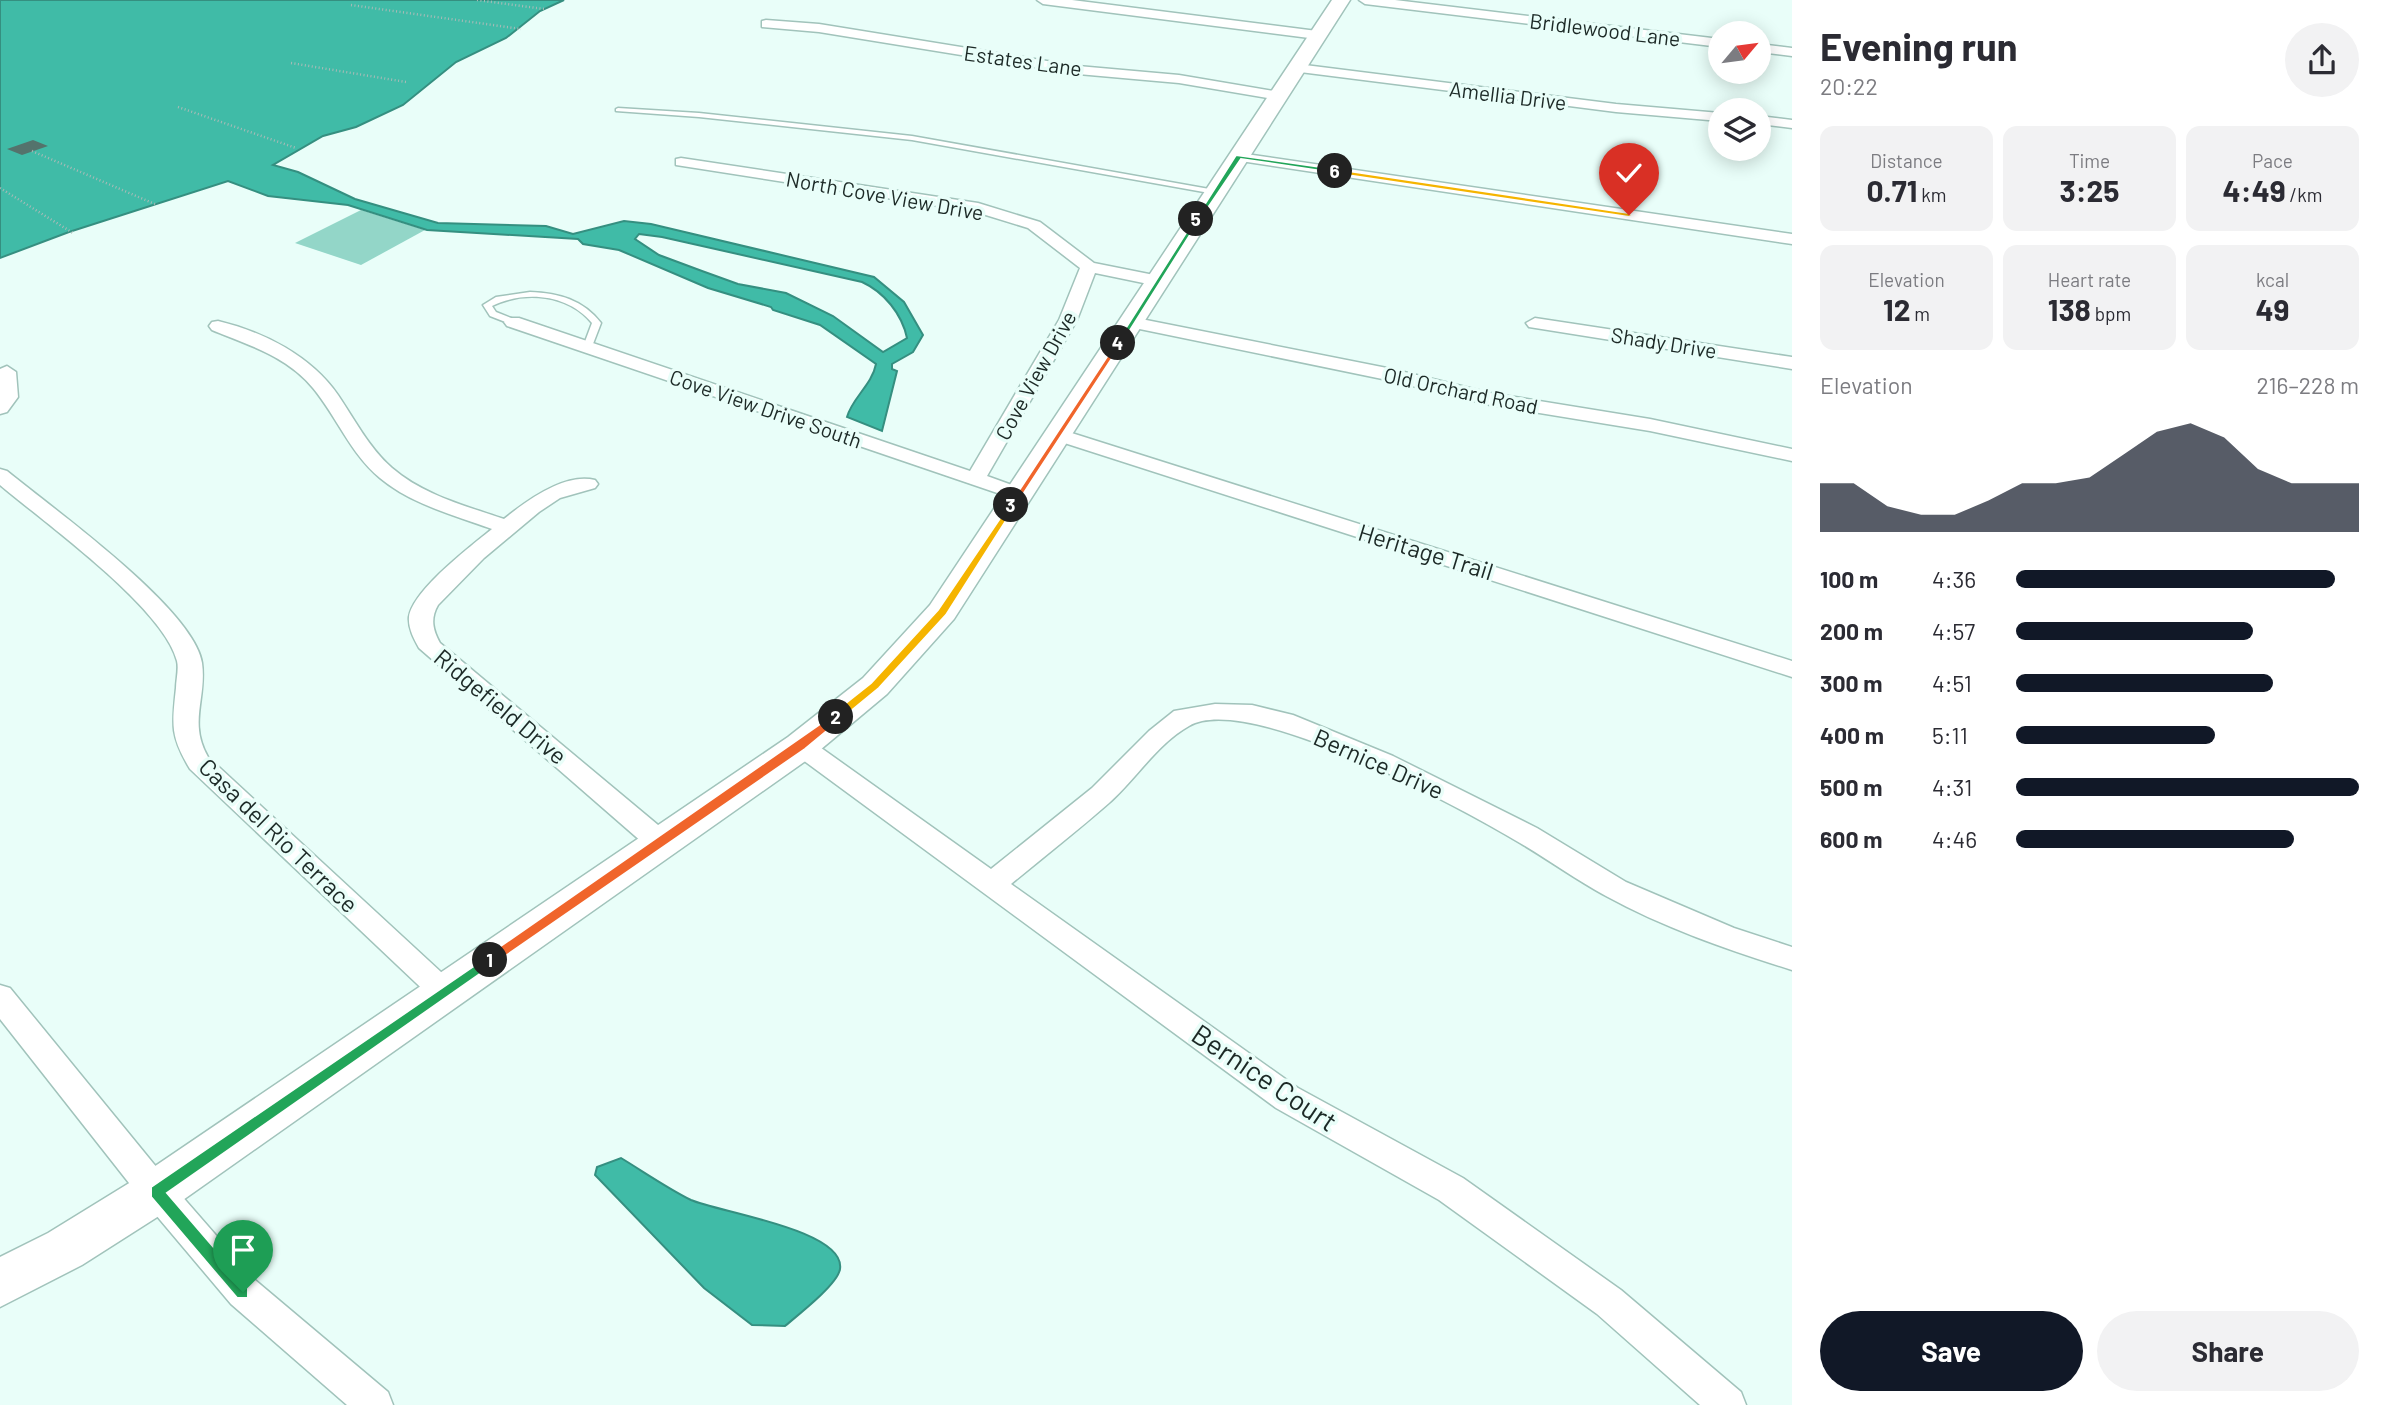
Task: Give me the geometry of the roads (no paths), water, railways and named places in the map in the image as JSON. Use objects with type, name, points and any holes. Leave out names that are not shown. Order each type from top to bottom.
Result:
[{"type":"street","points":[[1043,0],[1317,35]]},
{"type":"street","points":[[0,1283],[65,1249],[156,1192],[801,746],[875,686],[942,612],[1341,0]]},
{"type":"street","name":"Bridlewood Lane","points":[[1365,0],[1708,42]]},
{"type":"street","name":"Estates Lane","points":[[766,24],[819,28],[1025,62],[1178,79],[1288,82]]},
{"type":"street","points":[[1771,49],[1792,52]]},
{"type":"street","name":"Amellia Drive","points":[[1288,82],[1708,116]]},
{"type":"street","points":[[1771,121],[1792,124]]},
{"type":"street","points":[[1239,157],[1792,239]]},
{"type":"street","name":"North Cove View Drive","points":[[681,162],[978,208],[1034,225],[1089,267],[1158,281]]},
{"type":"street","name":"Cove View Drive","points":[[975,480],[1068,320],[1089,267]]},
{"type":"street","name":"Cove View Drive South","points":[[513,322],[1019,494]]},
{"type":"street","name":"Old Orchard Road","points":[[1131,322],[1392,375],[1490,399],[1650,425],[1792,455]]},
{"type":"street","name":"Shady Drive","points":[[1535,323],[1792,363]]},
{"type":"street","points":[[218,326],[281,352],[312,374],[375,462],[402,483],[437,502],[507,527]]},
{"type":"street","points":[[0,408],[8,397],[7,372]]},
{"type":"street","name":"Heritage Trail","points":[[1059,435],[1160,470],[1546,588],[1649,626],[1792,669]]},
{"type":"street","name":"Casa del Rio Terrace","points":[[0,475],[151,601],[177,633],[190,663],[185,718],[187,742],[199,763],[444,992]]},
{"type":"street","name":"Ridgefield Drive","points":[[588,484],[544,498],[507,527],[429,598],[421,615],[426,639],[431,648],[660,842]]},
{"type":"street","name":"Bernice Drive","points":[[993,883],[1101,795],[1158,737],[1183,717],[1215,712],[1252,713],[1284,721],[1384,762],[1528,835],[1616,888],[1724,936],[1792,959]]},
{"type":"street","name":"Bernice Court","points":[[801,746],[1287,1098],[1462,1197],[1609,1302],[1728,1405]]},
{"type":"street","points":[[0,997],[156,1192],[243,1292],[375,1405]]},
{"type":"lane","points":[[618,110],[699,115],[912,138],[1215,192]]},
{"type":"lane","points":[[513,322],[494,314],[487,304],[495,300],[536,295],[566,300],[591,314],[597,323],[588,348]]}]
